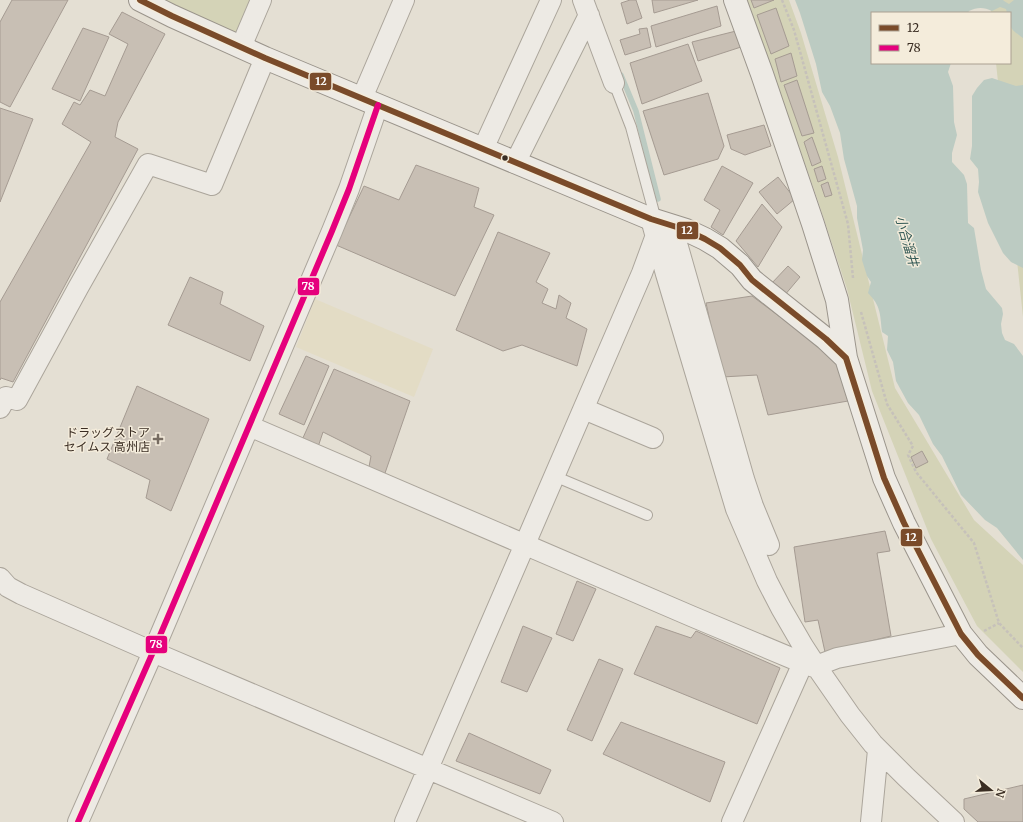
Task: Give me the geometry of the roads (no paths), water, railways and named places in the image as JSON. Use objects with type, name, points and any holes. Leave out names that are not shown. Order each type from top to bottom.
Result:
[{"type":"street","points":[[140,0],[265,58],[483,149],[659,225],[686,230],[705,239],[720,248],[740,265],[752,280],[826,339],[846,358]]},
{"type":"street","points":[[241,47],[261,0]]},
{"type":"street","points":[[78,822],[153,652],[349,189],[370,102],[404,0]]},
{"type":"street","points":[[483,149],[551,0]]},
{"type":"street","points":[[735,0],[765,81],[837,300],[846,358],[884,478],[904,523],[961,634],[978,655],[1023,698]]},
{"type":"street","points":[[515,163],[586,8]]},
{"type":"street","points":[[586,8],[614,83]]},
{"type":"street","points":[[0,408],[6,397],[17,400],[148,164],[212,185],[265,58]]},
{"type":"street","points":[[405,822],[642,273],[659,225]]},
{"type":"street","points":[[659,225],[753,506],[769,545]]},
{"type":"street","points":[[659,225],[702,394],[736,509],[767,581],[812,666],[878,750],[954,822]]},
{"type":"street","points":[[584,409],[653,438]]},
{"type":"street","points":[[248,426],[524,545],[812,666],[837,658],[961,634]]},
{"type":"street","points":[[0,578],[8,587],[21,594],[153,652],[553,822]]},
{"type":"street","points":[[732,822],[812,666]]},
{"type":"street","points":[[872,822],[878,750]]},
{"type":"lane","points":[[614,83],[631,126],[659,225]]},
{"type":"lane","points":[[554,476],[647,515]]},
{"type":"water","name":"小合溜井","points":[[795,0],[1003,0],[1009,4],[1014,0],[1023,0],[1023,38],[1015,32],[1011,26],[1011,12],[1007,12],[1006,9],[1000,7],[992,11],[978,8],[968,12],[871,12],[871,64],[951,64],[948,72],[953,86],[954,122],[957,135],[952,153],[952,162],[964,175],[967,184],[968,223],[974,228],[981,270],[986,289],[1002,308],[1002,333],[1005,340],[1014,344],[1023,356],[1023,560],[997,528],[985,520],[961,495],[942,456],[933,444],[919,415],[908,403],[896,381],[893,362],[887,350],[888,336],[882,332],[878,306],[868,293],[871,282],[867,276],[862,260],[863,250],[857,218],[857,206],[844,159],[840,133],[830,106],[822,92],[816,64]]},
{"type":"water","points":[[992,78],[1016,86],[1023,85],[1023,268],[1011,262],[1003,253],[988,223],[978,192],[978,169],[970,159],[972,146],[972,96],[984,80]]},
{"type":"waterway","points":[[621,75],[636,111],[658,199]]},
{"type":"place","name":"ドラッグストア セイムス 高州店","points":[[158,439]]}]
